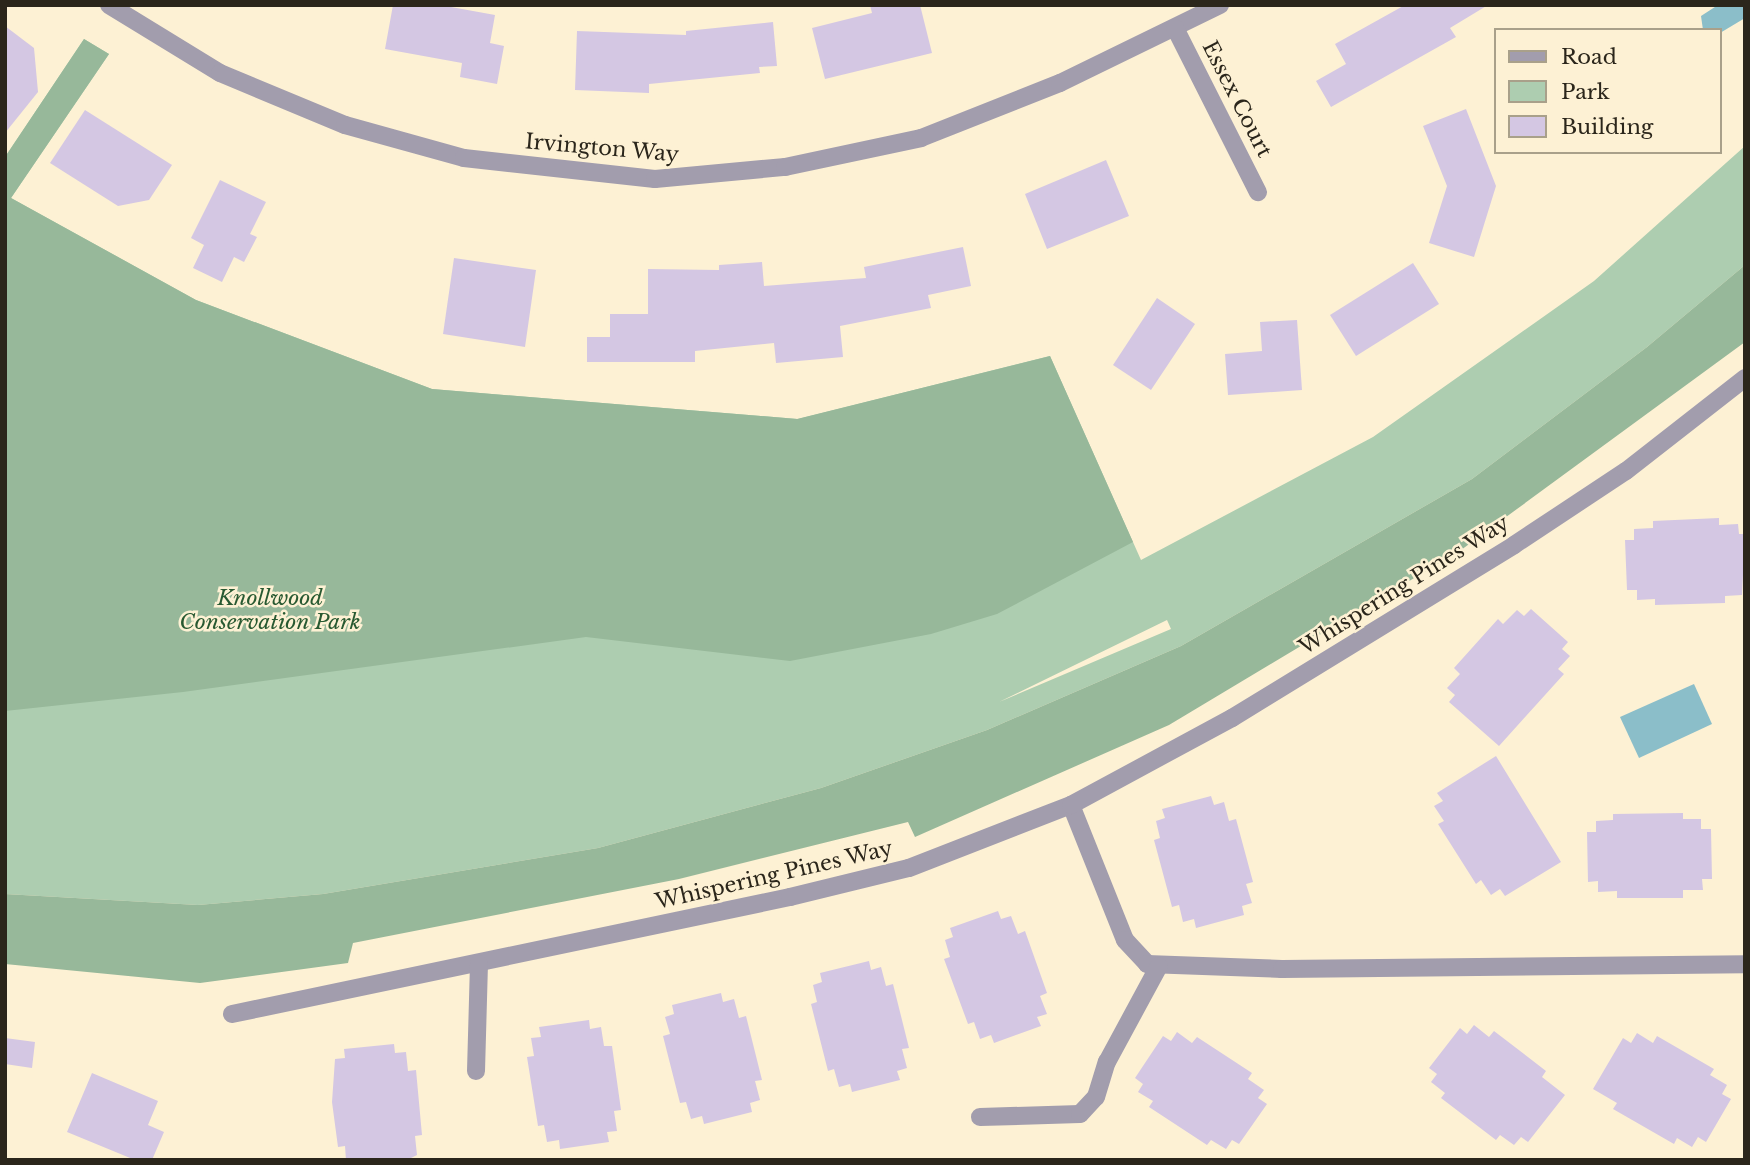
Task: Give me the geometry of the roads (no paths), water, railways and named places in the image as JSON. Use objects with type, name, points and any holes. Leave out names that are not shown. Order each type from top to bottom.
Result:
[{"type":"street","name":"Irvington Way","points":[[109,5],[220,73],[345,125],[464,158],[655,180],[785,167],[921,138],[1060,83],[1220,5]]},
{"type":"street","name":"Essex Court","points":[[1175,27],[1258,192]]},
{"type":"street","name":"Whispering Pines Way","points":[[232,1014],[479,964],[909,868],[1071,805],[1232,718],[1514,545],[1626,471],[1745,378]]},
{"type":"street","points":[[1071,805],[1125,940],[1147,964],[1282,969],[1745,964]]},
{"type":"street","points":[[476,1070],[479,964]]},
{"type":"street","points":[[980,1116],[1080,1114],[1096,1097],[1107,1062],[1159,966]]},
{"type":"water","points":[[1718,5],[1745,5],[1745,18],[1722,32],[1722,28],[1703,28],[1701,16]]},
{"type":"water","points":[[1694,684],[1712,724],[1639,758],[1620,717]]},
{"type":"park label","name":"Knollwood Conservation Park","points":[[270,610]]}]
